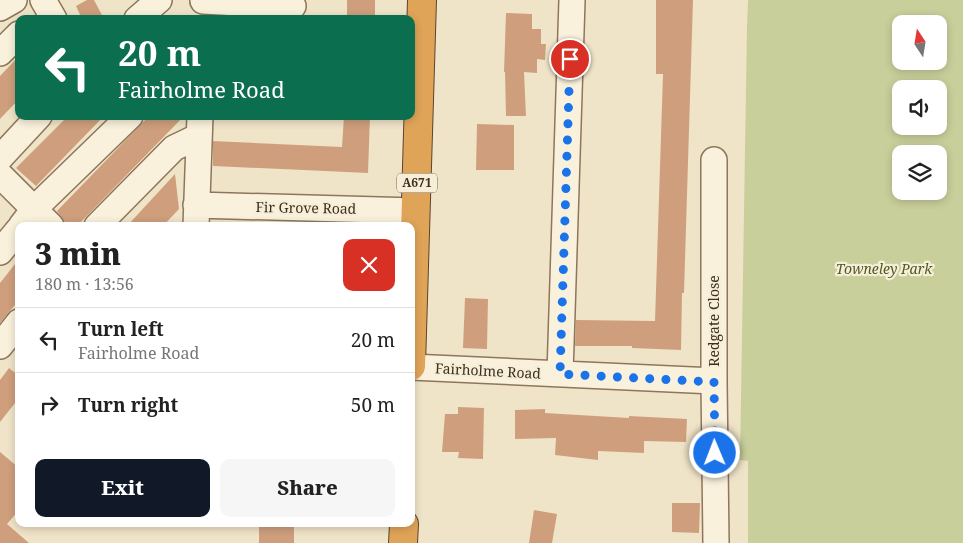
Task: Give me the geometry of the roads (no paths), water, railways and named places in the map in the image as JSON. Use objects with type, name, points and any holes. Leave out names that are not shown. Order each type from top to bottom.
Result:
[{"type":"highway","name":"A671","points":[[415,242],[422,0]]},
{"type":"highway","points":[[403,543],[404,527]]},
{"type":"street","points":[[0,8],[14,0]]},
{"type":"street","points":[[142,15],[159,0]]},
{"type":"street","points":[[560,374],[572,0]]},
{"type":"street","points":[[203,7],[293,6]]},
{"type":"street","points":[[0,53],[15,38]]},
{"type":"street","points":[[0,158],[35,120]]},
{"type":"street","points":[[32,222],[126,120]]},
{"type":"street","points":[[196,216],[200,126]]},
{"type":"street","points":[[101,222],[174,148],[200,126]]},
{"type":"street","name":"Redgate Close","points":[[714,160],[716,543]]},
{"type":"street","points":[[0,175],[30,222]]},
{"type":"street","name":"Fir Grove Road","points":[[196,216],[416,211]]},
{"type":"street","points":[[0,252],[15,238]]},
{"type":"street","points":[[0,346],[15,327]]},
{"type":"street","name":"Fairholme Road","points":[[415,367],[714,382]]},
{"type":"park label","name":"Towneley Park","points":[[884,269]]}]
